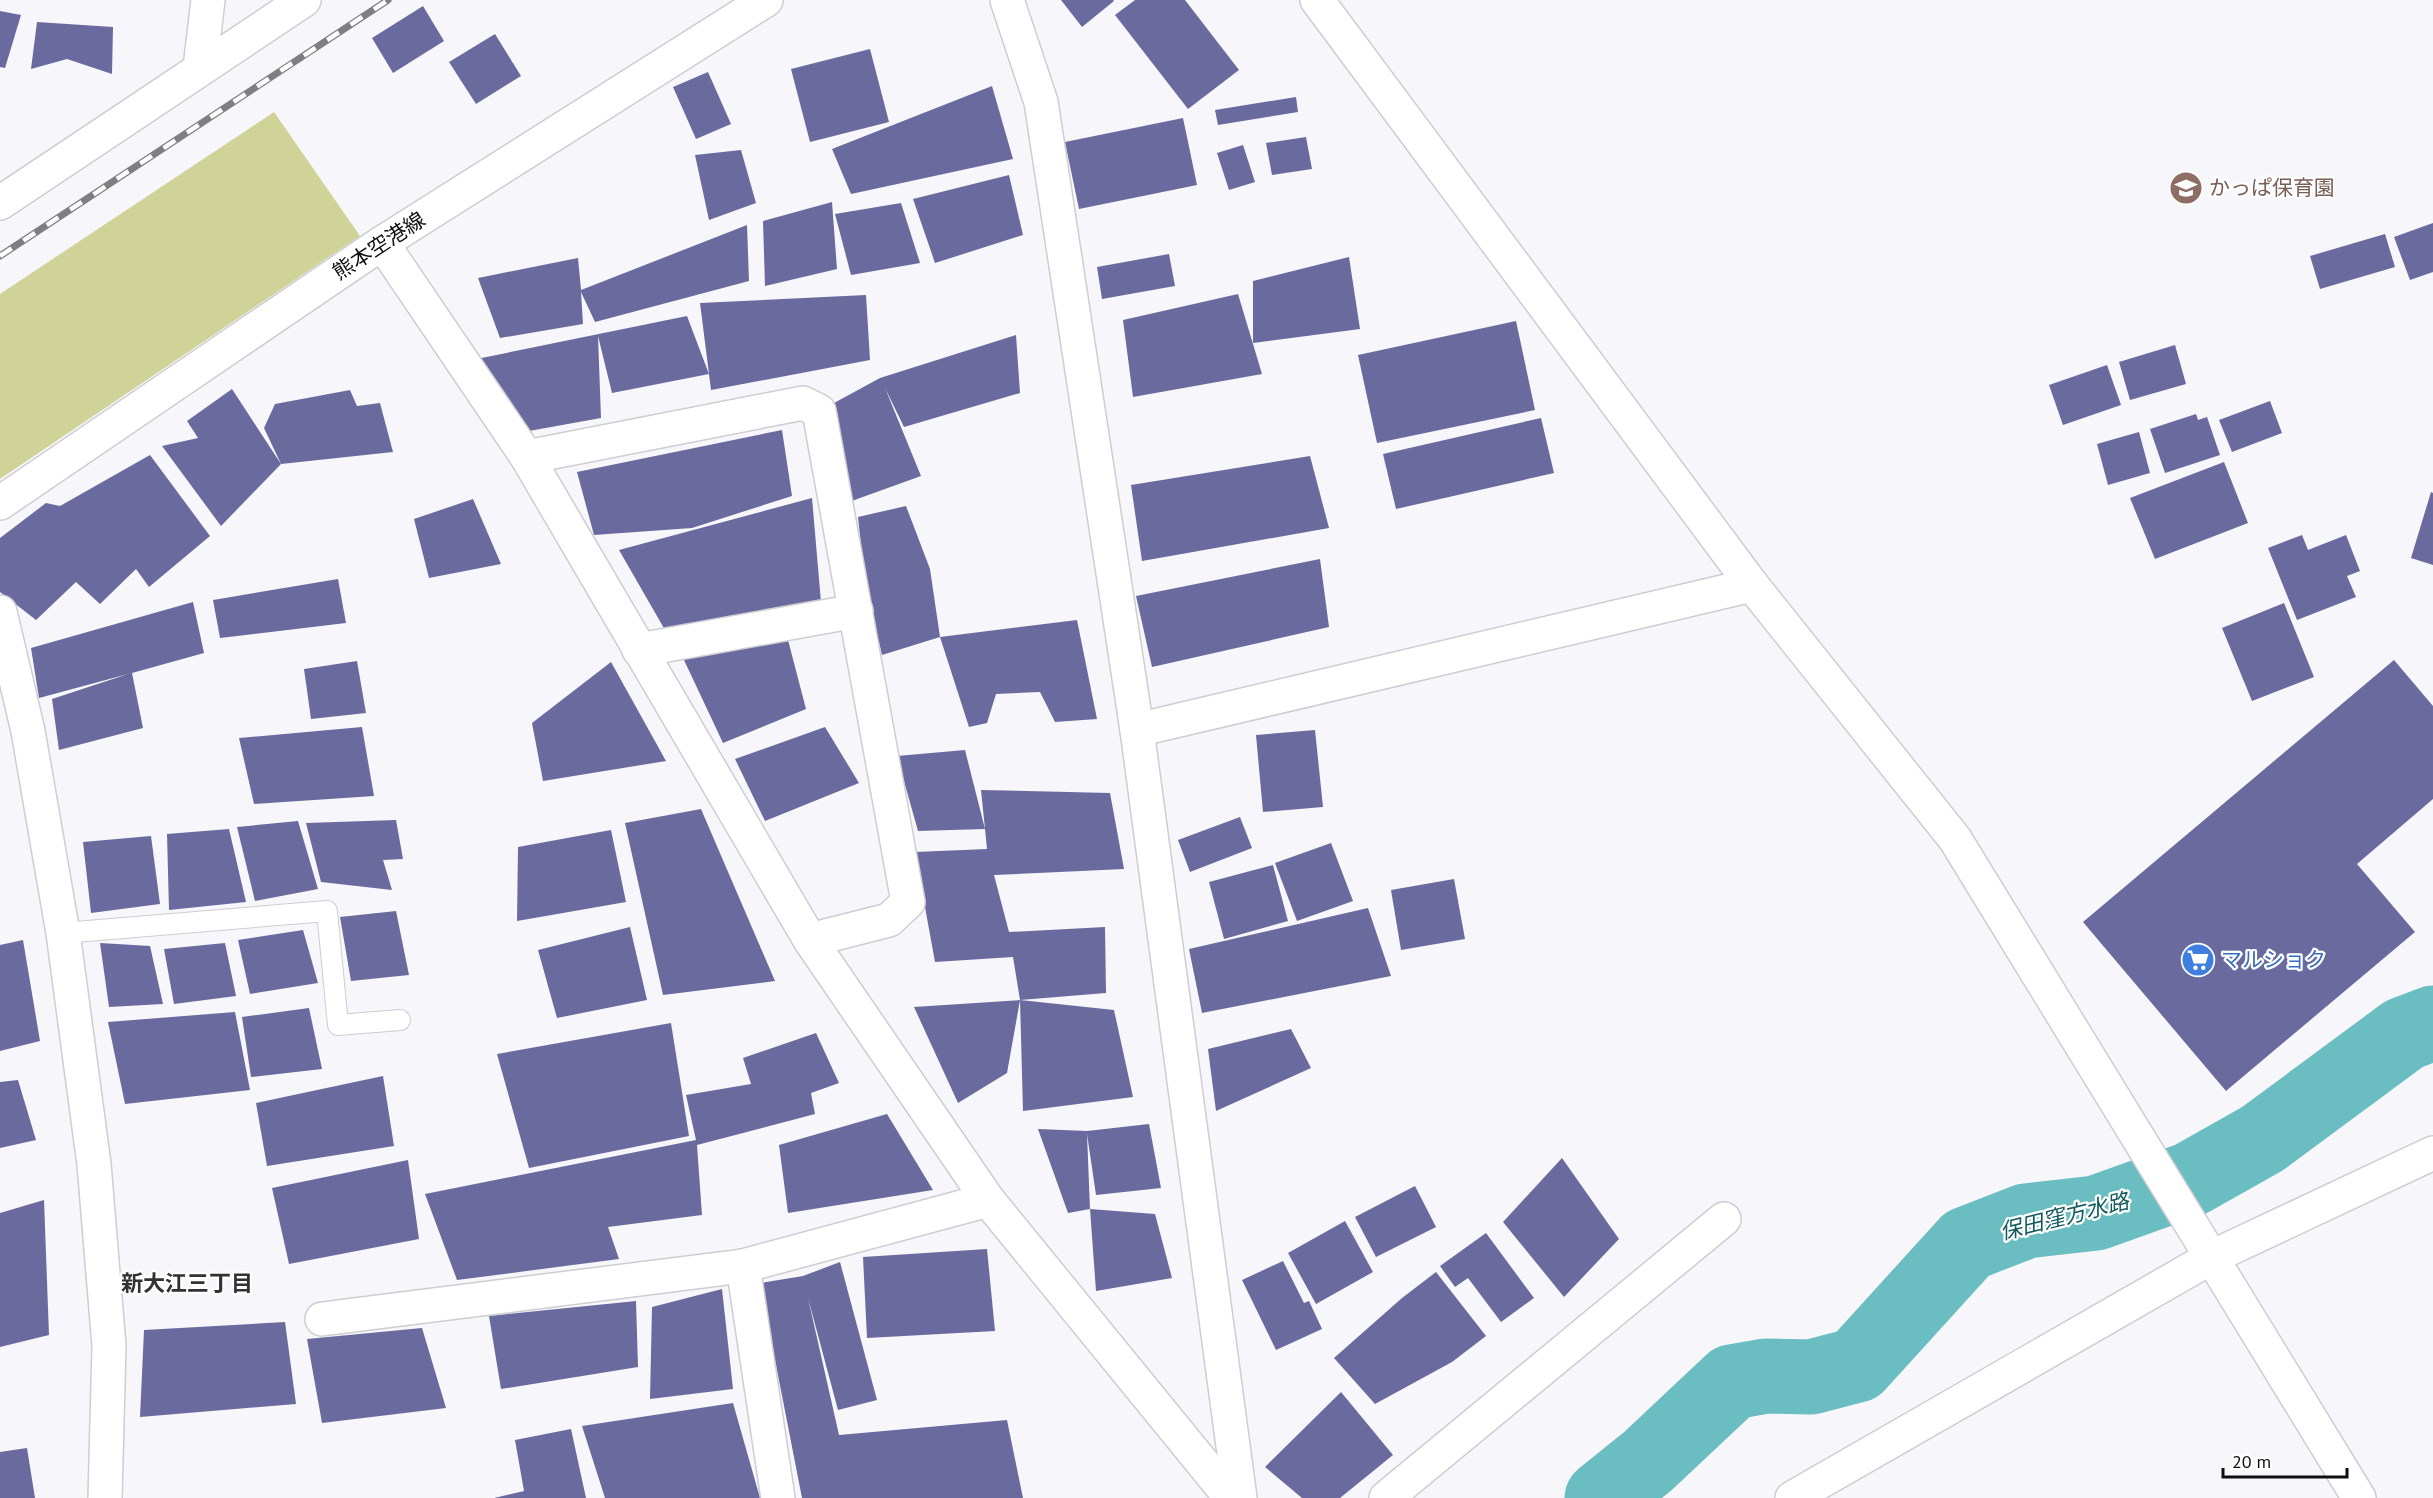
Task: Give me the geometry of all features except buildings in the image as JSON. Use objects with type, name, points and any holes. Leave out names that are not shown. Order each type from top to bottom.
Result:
[{"type":"street","points":[[200,68],[208,0]]},
{"type":"street","points":[[0,203],[304,0]]},
{"type":"street","name":"熊本空港線","points":[[0,503],[382,243],[765,0]]},
{"type":"street","points":[[1007,0],[1041,102],[1137,730],[1230,1496]]},
{"type":"street","points":[[1317,0],[1752,585],[1955,839],[2359,1498]]},
{"type":"street","points":[[382,243],[527,457],[810,940],[988,1200],[1230,1496]]},
{"type":"street","points":[[527,457],[803,403],[819,411],[908,902],[889,920],[810,940]]},
{"type":"street","points":[[1137,730],[1752,585]]},
{"type":"street","points":[[639,650],[856,611]]},
{"type":"street","points":[[0,612],[28,731],[63,933],[94,1164],[109,1346],[105,1498]]},
{"type":"street","points":[[1792,1498],[2204,1246],[2433,1153]]},
{"type":"street","points":[[322,1320],[743,1266],[988,1200]]},
{"type":"street","points":[[1386,1498],[1724,1219]]},
{"type":"street","points":[[743,1266],[778,1498]]},
{"type":"lane","points":[[63,933],[327,911],[338,1024],[400,1020]]},
{"type":"green space","points":[[274,112],[360,236],[0,479],[0,294]]},
{"type":"waterway","name":"保田窪方水路","points":[[1602,1498],[1648,1461],[1732,1382],[1766,1376],[1811,1377],[1857,1365],[1967,1244],[2026,1221],[2096,1213],[2191,1179],[2262,1139],[2404,1034],[2433,1023]]},
{"type":"railway","points":[[0,256],[388,0]]},
{"type":"place","name":"かっぱ保育園","points":[[2186,188]]},
{"type":"place","name":"マルショク","points":[[2198,960]]},
{"type":"district","name":"新大江三丁目","points":[[187,1283]]}]
